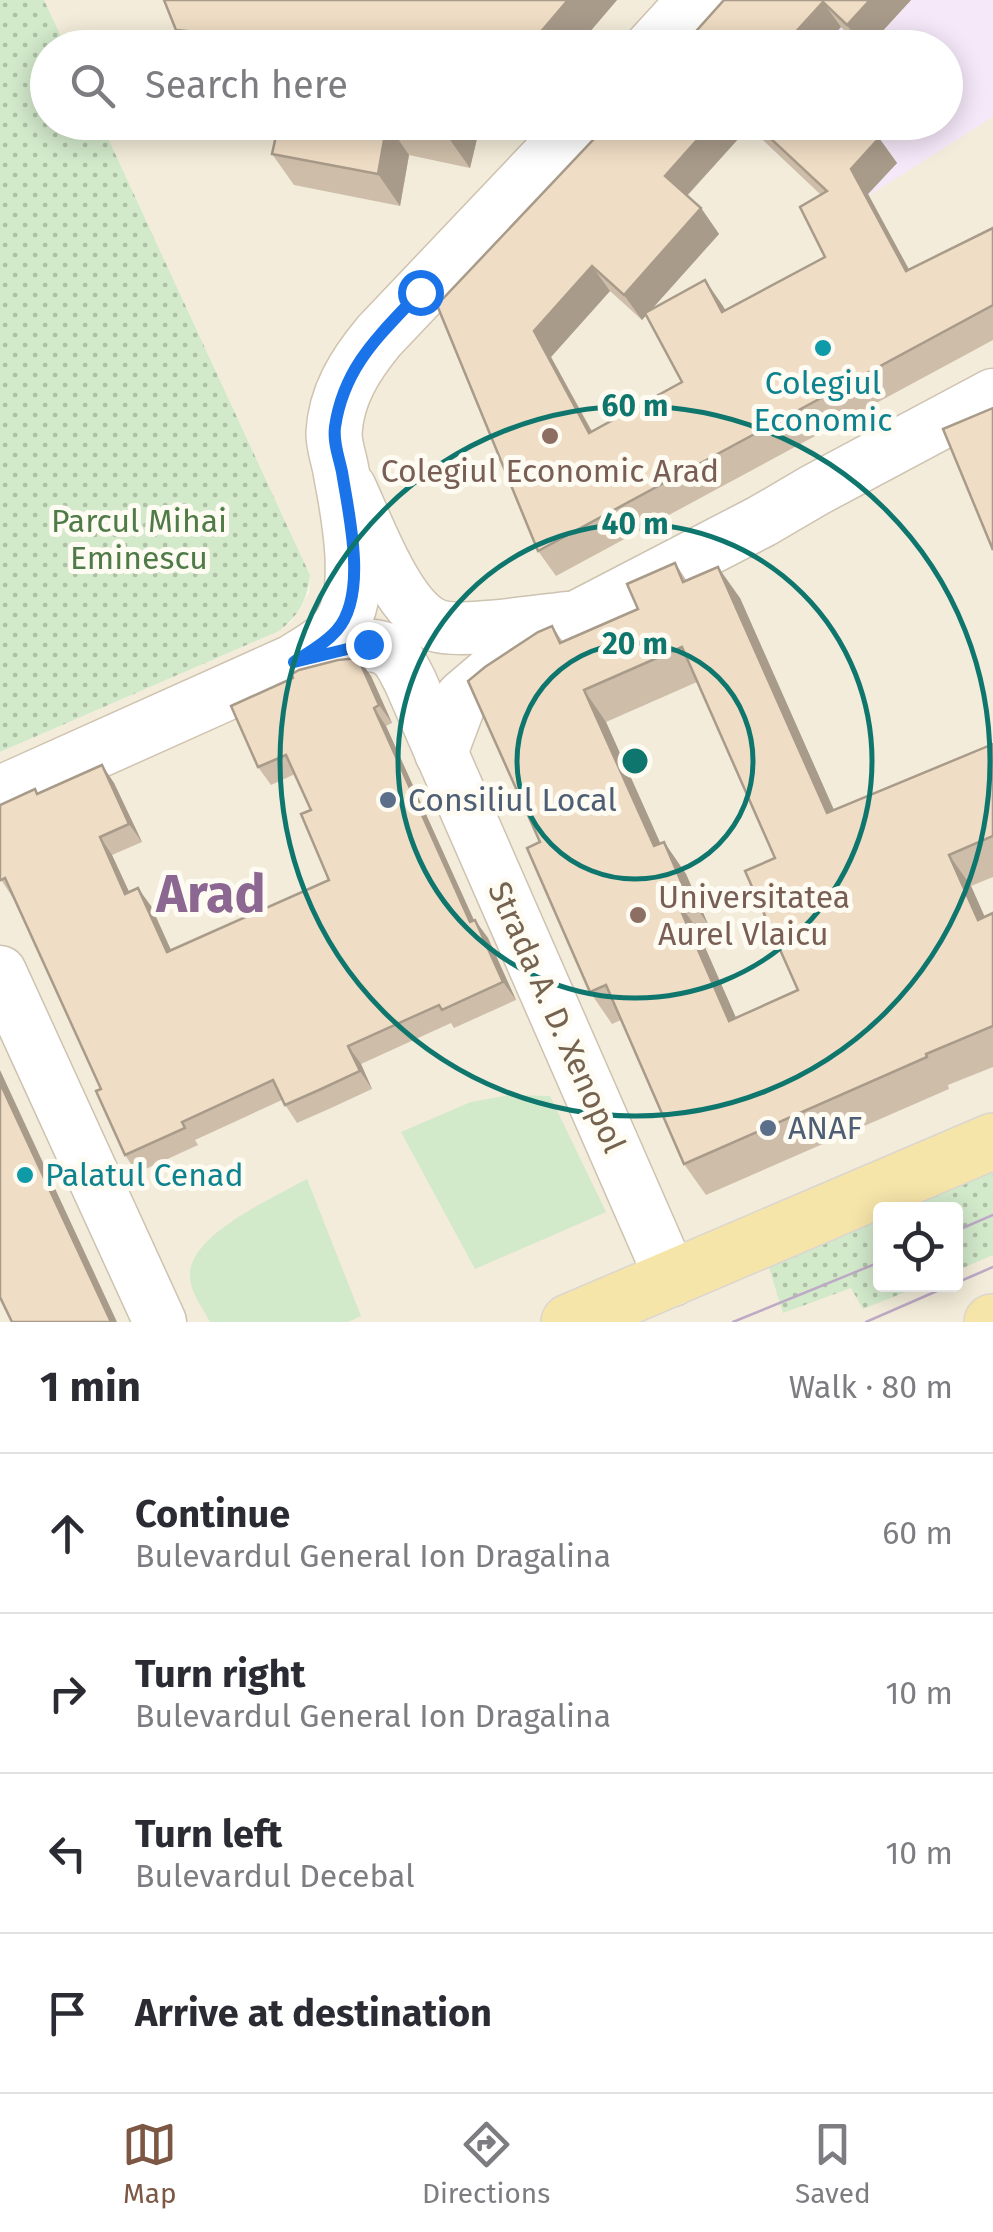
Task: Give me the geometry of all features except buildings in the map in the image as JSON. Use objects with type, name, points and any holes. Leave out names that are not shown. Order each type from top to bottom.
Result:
[{"type":"main road","points":[[668,30],[696,0]]},
{"type":"main road","points":[[0,794],[294,662],[340,628],[351,606],[353,552],[334,431],[344,389],[378,336],[565,140]]},
{"type":"main road","points":[[569,1322],[680,1301],[993,1142]]},
{"type":"street","points":[[442,754],[462,698],[490,674],[577,617],[993,396]]},
{"type":"street","points":[[341,468],[388,570],[408,603],[435,625],[448,628],[577,617]]},
{"type":"street","name":"Strada A. D. Xenopol","points":[[294,662],[368,644],[384,648],[397,658],[680,1301]]},
{"type":"street","points":[[0,972],[160,1322]]},
{"type":"shaded area","points":[[44,0],[993,0],[993,1322],[0,1322],[0,752],[279,631],[292,621],[309,592],[310,575],[109,140],[963,140],[963,30],[58,30]]},
{"type":"shaded area","points":[[765,0],[993,0],[993,117],[963,136],[963,30],[738,30]]},
{"type":"shaded area","points":[[762,140],[957,140],[865,198],[836,208]]},
{"type":"green space","name":"Parcul Mihai Eminescu","points":[[0,0],[44,0],[58,30],[30,30],[30,140],[109,140],[310,575],[301,607],[279,631],[0,752]]},
{"type":"green space","points":[[510,1095],[550,1096],[606,1212],[475,1269],[401,1132],[471,1102]]},
{"type":"green space","points":[[993,1170],[993,1255],[963,1268],[963,1202],[917,1202]]},
{"type":"green space","points":[[307,1179],[361,1316],[348,1322],[210,1322],[190,1278],[202,1247],[254,1207]]},
{"type":"green space","points":[[873,1220],[873,1292],[906,1292],[863,1309],[851,1288],[783,1313],[768,1264]]},
{"type":"tram line","points":[[963,1228],[993,1215]]},
{"type":"tram line","points":[[733,1322],[873,1265]]},
{"type":"tram line","points":[[963,1280],[993,1267]]},
{"type":"tram line","points":[[866,1322],[935,1292]]},
{"type":"place","name":"Colegiul Economic","points":[[823,348]]},
{"type":"place","name":"Colegiul Economic Arad","points":[[550,436]]},
{"type":"place","name":"Consiliul Local","points":[[388,800]]},
{"type":"place","name":"Universitatea Aurel Vlaicu","points":[[638,915]]},
{"type":"place","name":"ANAF","points":[[768,1128]]},
{"type":"place","name":"Palatul Cenad","points":[[25,1175]]},
{"type":"district","name":"Arad","points":[[211,894]]},
{"type":"route","points":[[368,644],[294,662],[340,628],[351,606],[353,552],[334,431],[341,399],[358,362],[420,292]]}]
